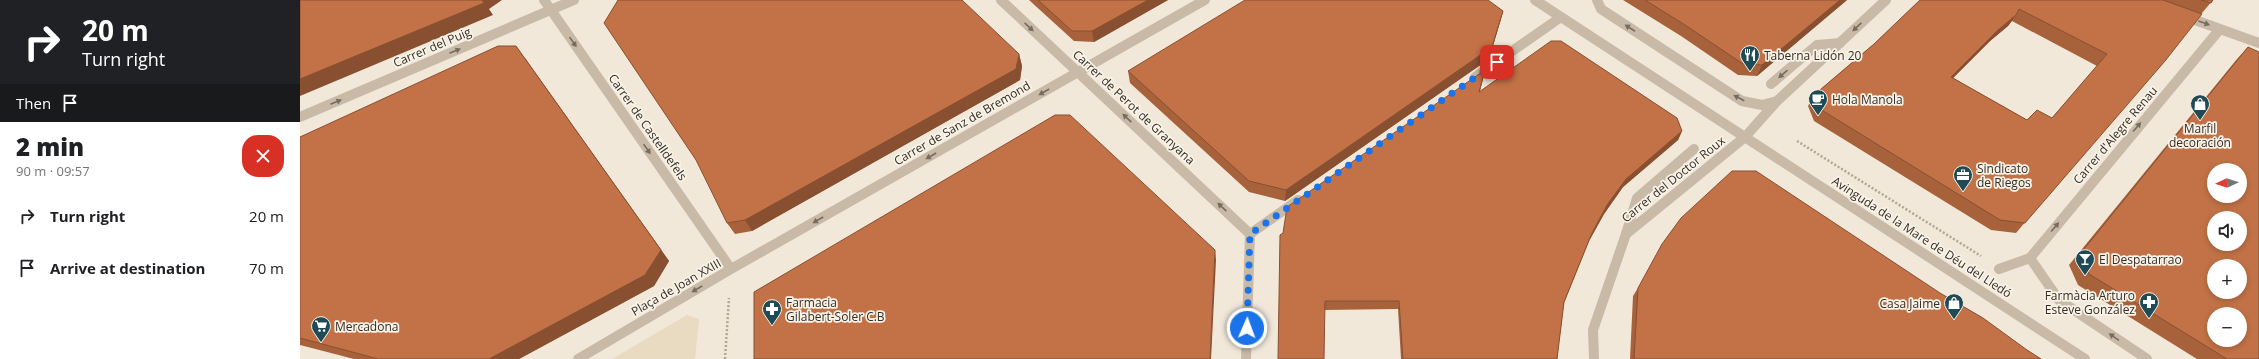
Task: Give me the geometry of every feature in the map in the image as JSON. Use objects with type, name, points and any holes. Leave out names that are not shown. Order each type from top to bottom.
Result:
[{"type":"street","name":"Carrer de Castelldefels","points":[[544,0],[731,269]]},
{"type":"street","name":"Carrer del Puig","points":[[300,117],[574,0]]},
{"type":"street","name":"Carrer de Perot de Granyana","points":[[1001,0],[1250,234]]},
{"type":"street","name":"Carrer de Sanz de Bremond","points":[[731,269],[1205,0]]},
{"type":"street","name":"Avinguda de la Mare de Déu del Lledó","points":[[1535,0],[2085,359]]},
{"type":"street","points":[[1597,0],[1601,9],[1742,101],[1762,105],[1777,101]]},
{"type":"street","points":[[1745,137],[1777,101],[1886,0]]},
{"type":"street","points":[[2176,13],[2259,43]]},
{"type":"street","points":[[1464,85],[1561,17]]},
{"type":"street","name":"Carrer d'Alegre Renau","points":[[2030,258],[2220,28]]},
{"type":"street","points":[[1771,84],[1817,45],[1840,43]]},
{"type":"street","name":"Carrer del Doctor Roux","points":[[1594,359],[1593,330],[1626,234],[1745,137]]},
{"type":"street","points":[[1626,234],[1637,198],[1694,149]]},
{"type":"street","points":[[1246,359],[1250,234],[1309,193]]},
{"type":"street","name":"Avinguda de la Mare de Déu del Lledó","points":[[1999,269],[2030,258]]},
{"type":"street","points":[[2030,258],[2059,300],[2147,359]]},
{"type":"street","name":"Plaça de Joan XXIII","points":[[578,359],[731,269]]},
{"type":"path","name":"Plaça de Joan XXIII","points":[[725,359],[731,269]]},
{"type":"shaded area","points":[[687,315],[699,319],[695,359],[612,359]]},
{"type":"building","points":[[300,0],[482,0],[484,3],[300,79]]},
{"type":"building","points":[[618,0],[962,0],[1019,54],[1016,69],[745,220],[727,223],[696,160],[604,23]]},
{"type":"building","points":[[1038,0],[1148,0],[1092,31],[1072,31]]},
{"type":"building","points":[[1245,0],[1488,0],[1503,11],[1492,47],[1286,190],[1249,181],[1128,71]]},
{"type":"building","points":[[1645,0],[1840,0],[1762,65],[1743,64]]},
{"type":"building","points":[[1920,0],[2163,0],[2202,14],[2165,61],[2025,223],[2000,220],[1820,109],[1814,95],[1874,44]],"holes":[[[2019,9],[2107,54],[2052,118],[2037,110],[2027,120],[1951,77],[1998,30],[2016,15]]]},
{"type":"building","points":[[2201,0],[2213,0],[2211,3]]},
{"type":"building","points":[[1551,41],[1561,41],[1677,118],[1682,131],[1626,179],[1607,205],[1592,233],[1564,302],[1557,359],[1403,359],[1399,301],[1325,301],[1324,359],[1278,359],[1280,235],[1283,233],[1287,207],[1485,70],[1479,92]]},
{"type":"building","points":[[498,46],[516,46],[661,250],[645,275],[489,359],[378,359],[300,338],[300,137]]},
{"type":"building","points":[[2248,47],[2259,52],[2259,359],[2227,359],[2208,347],[2247,347],[2247,307],[2207,307],[2207,347],[2089,274],[2080,254]]},
{"type":"building","points":[[1055,115],[1070,115],[1215,250],[1210,359],[754,359],[754,292]]},
{"type":"building","points":[[1732,171],[1756,171],[1940,293],[1983,318],[2041,359],[1634,359],[1638,288],[1662,244],[1681,218]]},
{"type":"place","name":"Taberna Lidón 20","points":[[1750,72]]},
{"type":"place","name":"Hola Manola","points":[[1818,116]]},
{"type":"place","name":"Marfil decoración","points":[[2200,121]]},
{"type":"place","name":"Sindicato de Riegos","points":[[1963,192]]},
{"type":"place","name":"El Despatarrao","points":[[2085,276]]},
{"type":"place","name":"Farmàcia Arturo Esteve González","points":[[2149,319]]},
{"type":"place","name":"Casa Jaime","points":[[1954,320]]},
{"type":"place","name":"Farmacia Gilabert-Soler C.B","points":[[772,326]]},
{"type":"place","name":"Mercadona","points":[[321,343]]},
{"type":"route","points":[[1247,328],[1250,234],[1497,62]]}]
